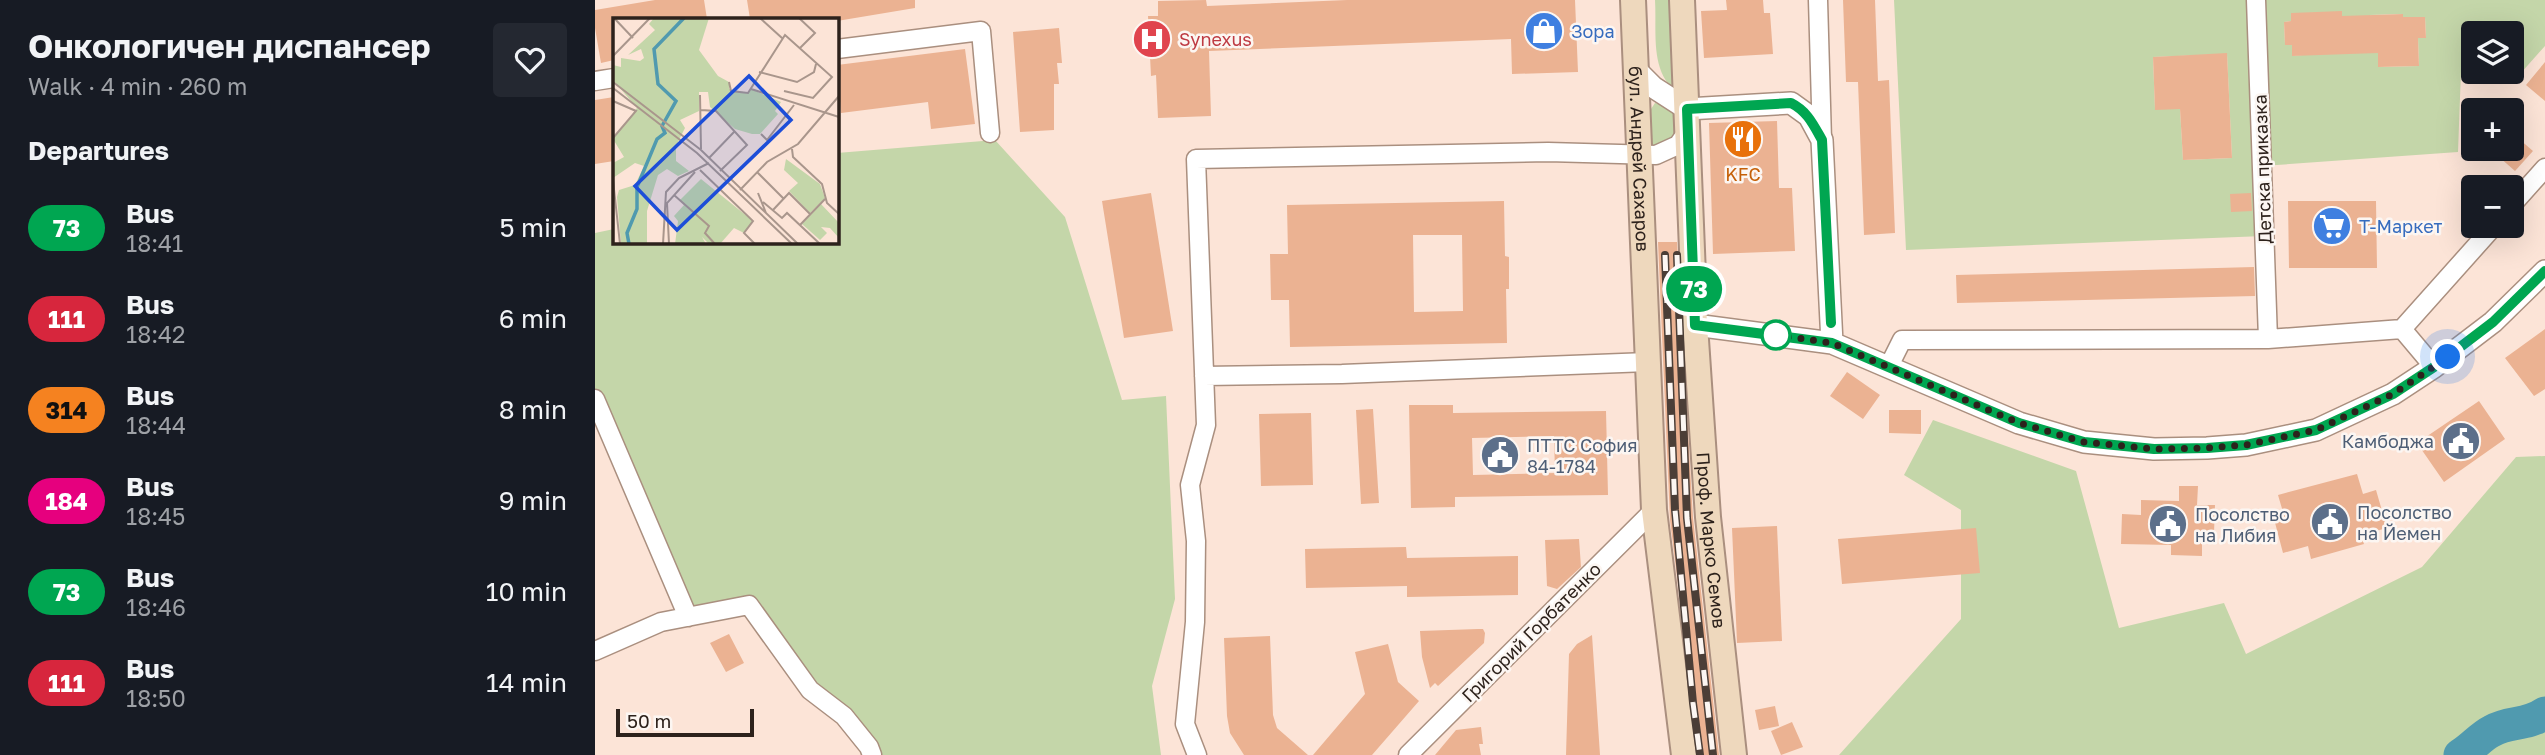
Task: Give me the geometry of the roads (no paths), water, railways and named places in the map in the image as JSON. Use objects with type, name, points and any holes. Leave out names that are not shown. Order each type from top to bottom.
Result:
[{"type":"main road","name":"бул. Андрей Сахаров","points":[[1633,0],[1648,362]]},
{"type":"main road","points":[[1682,0],[1693,116],[1695,325]]},
{"type":"main road","name":"Проф. Марко Семов","points":[[1695,325],[1708,517],[1734,755]]},
{"type":"main road","points":[[1648,362],[1654,510],[1684,755]]},
{"type":"street","points":[[1818,0],[1832,343]]},
{"type":"street","name":"Детска приказка","points":[[2256,0],[2268,339]]},
{"type":"street","points":[[838,49],[981,32],[990,133]]},
{"type":"street","points":[[1636,70],[1653,87],[1693,116],[1791,103],[1801,108],[1809,117],[1822,140]]},
{"type":"street","points":[[595,81],[613,78]]},
{"type":"street","points":[[1197,755],[1185,724],[1195,622],[1196,541],[1190,485],[1206,425],[1196,159],[1548,152],[1656,155],[1678,145],[1693,116]]},
{"type":"street","points":[[2524,191],[2545,168]]},
{"type":"street","points":[[1889,366],[1902,340],[2268,339],[2402,329],[2483,238]]},
{"type":"street","points":[[1695,325],[1832,343],[2019,423],[2084,442],[2154,449],[2207,448],[2246,445],[2316,430],[2393,394],[2493,322],[2545,271]]},
{"type":"street","points":[[2402,329],[2434,367]]},
{"type":"street","points":[[1204,376],[1342,374],[1648,362]]},
{"type":"street","points":[[595,399],[688,617]]},
{"type":"street","name":"Григорий Горбатенко","points":[[1408,755],[1654,510]]},
{"type":"street","points":[[595,651],[661,622],[748,605],[810,690],[844,716],[869,747],[872,755]]},
{"type":"waterway","points":[[2460,755],[2492,731],[2532,720],[2545,713]]},
{"type":"railway","points":[[1665,255],[1675,510],[1700,755]]},
{"type":"railway","points":[[1677,255],[1687,518],[1713,755]]},
{"type":"place","name":"Зора","points":[[1544,31]]},
{"type":"place","name":"Synexus","points":[[1152,39]]},
{"type":"place","name":"KFC","points":[[1743,139]]},
{"type":"place","name":"Т-Маркет","points":[[2332,226]]},
{"type":"place","name":"Камбоджа","points":[[2461,441]]},
{"type":"place","name":"ПТТС София 84-1784","points":[[1500,455]]},
{"type":"place","name":"Посолство на Йемен","points":[[2330,522]]},
{"type":"place","name":"Посолство на Либия","points":[[2168,524]]}]
